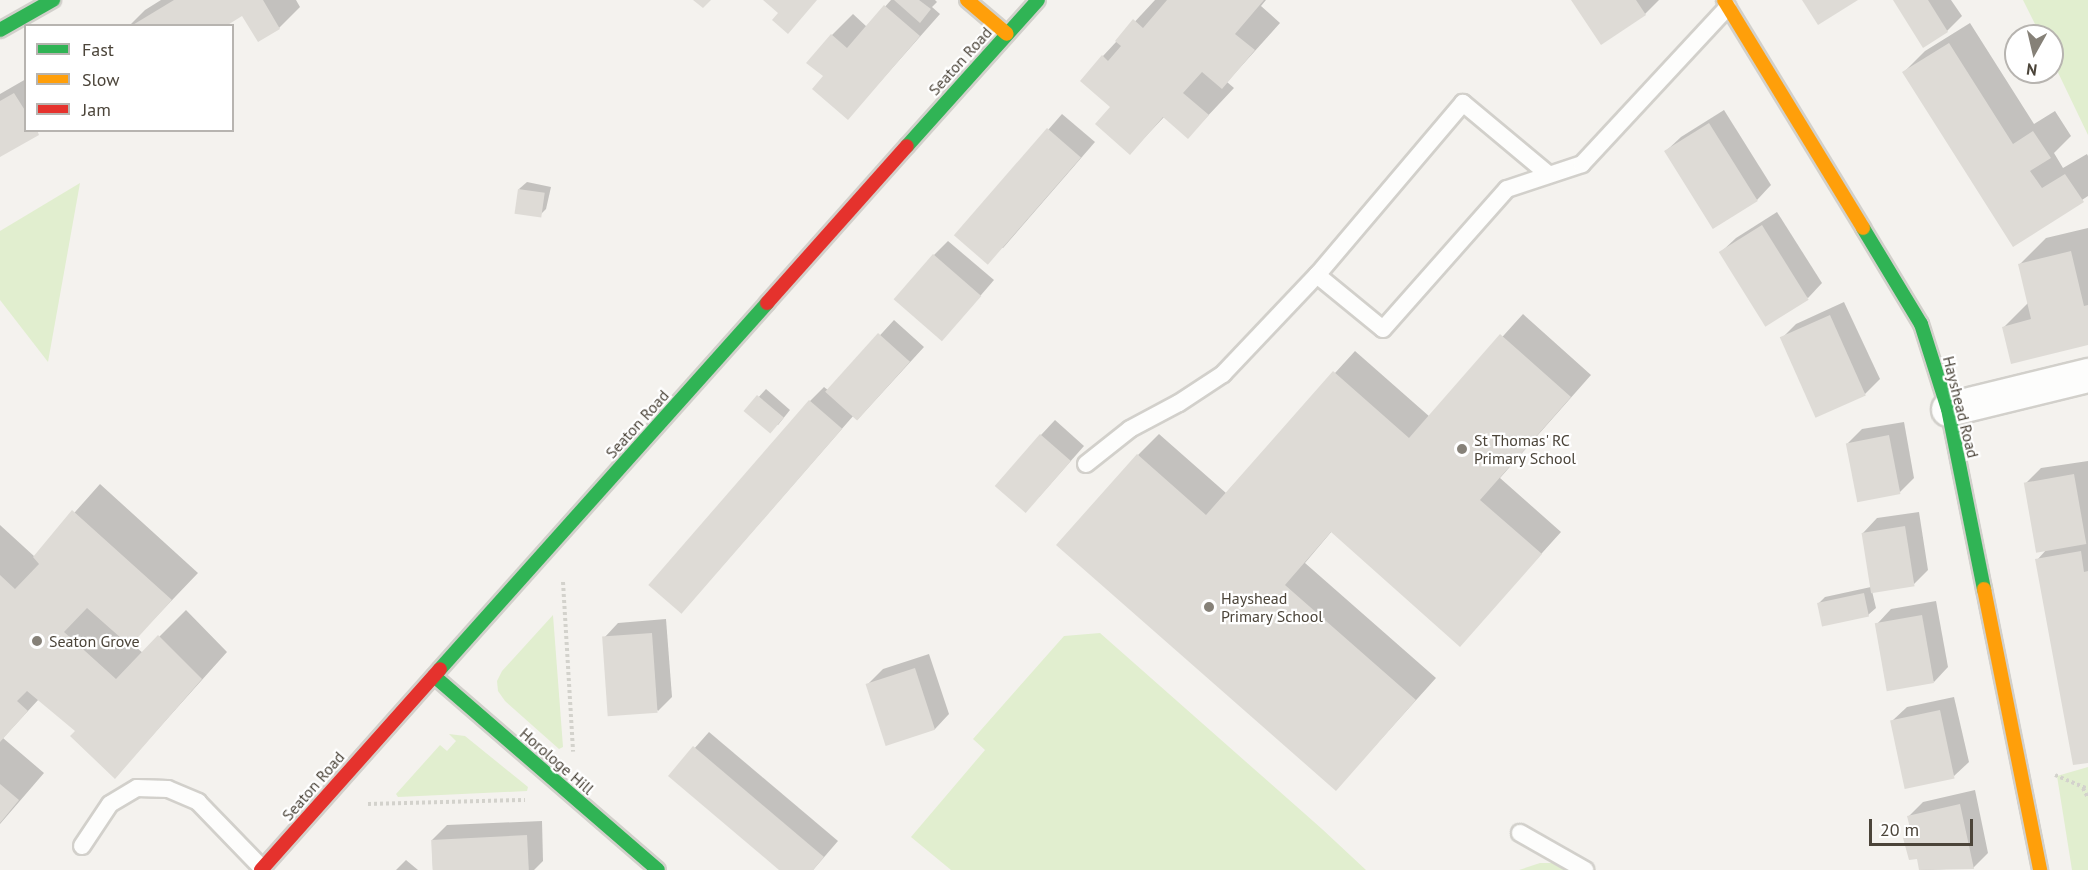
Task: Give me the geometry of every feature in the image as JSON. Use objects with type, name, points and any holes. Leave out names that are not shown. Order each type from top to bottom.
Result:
[{"type":"street","points":[[0,30],[53,0]]},
{"type":"street","points":[[967,0],[1007,34]]},
{"type":"street","name":"Seaton Road","points":[[262,869],[1038,0]]},
{"type":"street","name":"Hayshead Road","points":[[1726,3],[1921,324],[1948,409],[2040,870]]},
{"type":"street","points":[[1948,409],[2088,375]]},
{"type":"street","name":"Horologe Hill","points":[[434,676],[658,870]]},
{"type":"lane","points":[[1317,275],[1383,329],[1507,189],[1582,164],[1726,3]]},
{"type":"lane","points":[[1086,464],[1130,429],[1179,403],[1223,374],[1317,275],[1464,103],[1548,174]]},
{"type":"lane","points":[[82,846],[110,804],[137,788],[168,789],[198,802],[262,869]]},
{"type":"lane","points":[[1520,833],[1585,870]]},
{"type":"path","points":[[2066,779],[2088,789]]},
{"type":"path","points":[[2082,786],[2088,784]]},
{"type":"path","points":[[2082,786],[2088,798]]},
{"type":"green space","points":[[2023,0],[2088,0],[2088,135],[2064,84],[2064,24],[2035,24]]},
{"type":"green space","points":[[80,183],[48,362],[0,300],[0,231]]},
{"type":"green space","points":[[553,615],[563,747],[559,749],[505,701],[498,691],[497,681],[502,671]]},
{"type":"green space","points":[[1100,633],[1366,870],[951,870],[911,837],[985,750],[973,739],[1064,636]]},
{"type":"green space","points":[[449,734],[465,736],[528,787],[527,791],[398,797],[396,794],[440,745],[447,751],[456,741]]},
{"type":"green space","points":[[2088,767],[2088,870],[2072,870],[2057,776]]},
{"type":"green space","points":[[1540,863],[1554,863],[1569,870],[1519,870]]},
{"type":"building","points":[[174,0],[263,0],[280,29],[258,42],[242,16],[229,24],[134,24]]},
{"type":"building","points":[[693,0],[711,0],[703,8]]},
{"type":"building","points":[[763,0],[817,0],[788,34],[772,20],[778,13]]},
{"type":"building","points":[[894,0],[919,0],[931,9],[920,23]]},
{"type":"building","points":[[1167,0],[1264,0],[1235,34],[1255,50],[1222,89],[1202,72],[1183,93],[1209,115],[1188,139],[1163,117],[1130,155],[1095,124],[1110,107],[1080,81],[1102,55],[1108,61],[1121,46],[1115,41],[1133,19],[1143,28]]},
{"type":"building","points":[[1571,0],[1636,0],[1646,15],[1601,45]]},
{"type":"building","points":[[1802,0],[1858,0],[1818,25]]},
{"type":"building","points":[[1893,0],[1928,0],[1948,32],[1923,48]]},
{"type":"building","points":[[884,5],[920,36],[848,120],[812,89],[823,76],[806,63],[831,34],[847,48]]},
{"type":"building","points":[[1949,43],[2013,144],[2033,131],[2051,158],[2030,171],[2042,188],[2065,174],[2084,202],[2013,247],[1902,72]]},
{"type":"building","points":[[14,93],[24,109],[24,132],[38,132],[39,135],[0,157],[0,101]]},
{"type":"building","points":[[1709,123],[1758,201],[1713,229],[1664,151]]},
{"type":"building","points":[[1047,128],[1081,158],[988,265],[954,235]]},
{"type":"building","points":[[518,189],[545,193],[541,218],[515,214]]},
{"type":"building","points":[[1762,225],[1809,300],[1765,327],[1719,252]]},
{"type":"building","points":[[2071,251],[2084,306],[2088,305],[2088,345],[2011,364],[2002,327],[2031,319],[2018,264]]},
{"type":"building","points":[[933,254],[981,296],[942,341],[894,299]]},
{"type":"building","points":[[1830,315],[1866,395],[1816,418],[1780,337]]},
{"type":"building","points":[[878,333],[910,362],[857,420],[825,392]]},
{"type":"building","points":[[1500,334],[1571,397],[1480,500],[1542,554],[1460,647],[1331,532],[1285,585],[1416,700],[1336,791],[1056,545],[1137,454],[1206,515],[1333,371],[1409,438]]},
{"type":"building","points":[[757,395],[784,417],[770,434],[744,411]]},
{"type":"building","points":[[809,400],[842,429],[681,614],[648,585]]},
{"type":"building","points":[[1040,434],[1071,461],[1026,513],[995,486]]},
{"type":"building","points":[[1889,435],[1900,494],[1857,502],[1846,443]]},
{"type":"building","points":[[2074,474],[2086,544],[2036,553],[2024,483]]},
{"type":"building","name":"Seaton Grove","points":[[72,510],[172,600],[130,646],[87,608],[64,632],[116,679],[158,635],[202,679],[115,779],[70,736],[75,731],[27,691],[17,701],[28,711],[0,742],[0,575],[15,589],[39,564],[33,557]]},
{"type":"building","points":[[1905,526],[1915,586],[1871,593],[1862,533]]},
{"type":"building","points":[[2081,551],[2084,572],[2088,571],[2088,763],[2073,765],[2035,559]]},
{"type":"building","points":[[1864,593],[1869,616],[1822,626],[1817,603]]},
{"type":"building","points":[[1922,615],[1934,683],[1887,691],[1875,623]]},
{"type":"building","points":[[652,633],[658,713],[608,716],[602,636]]},
{"type":"building","points":[[915,668],[935,730],[886,746],[866,684]]},
{"type":"building","points":[[1940,710],[1955,778],[1905,789],[1890,721]]},
{"type":"building","points":[[693,746],[824,857],[813,870],[779,870],[668,776]]},
{"type":"building","points":[[0,784],[19,800],[0,823]]},
{"type":"building","points":[[1960,804],[1974,869],[1919,870],[1917,859],[1909,860],[1903,838],[1912,836],[1907,816]]},
{"type":"building","points":[[527,835],[529,870],[433,870],[431,840]]},
{"type":"traffic: fast","points":[[0,30],[53,0]]},
{"type":"traffic: fast","points":[[907,146],[1038,0]]},
{"type":"traffic: fast","points":[[1863,228],[1921,324],[1948,409],[1984,589]]},
{"type":"traffic: fast","points":[[440,669],[767,303]]},
{"type":"traffic: fast","points":[[434,676],[658,870]]},
{"type":"traffic: slow","points":[[967,0],[1007,34]]},
{"type":"traffic: slow","points":[[1724,0],[1863,228]]},
{"type":"traffic: slow","points":[[1984,589],[2040,870]]},
{"type":"traffic: jam","points":[[767,303],[907,146]]},
{"type":"traffic: jam","points":[[261,870],[440,669]]},
{"type":"place","name":"St Thomas' RC Primary School","points":[[1462,449]]},
{"type":"place","name":"Hayshead Primary School","points":[[1209,607]]},
{"type":"place","name":"Seaton Grove","points":[[37,641]]}]
